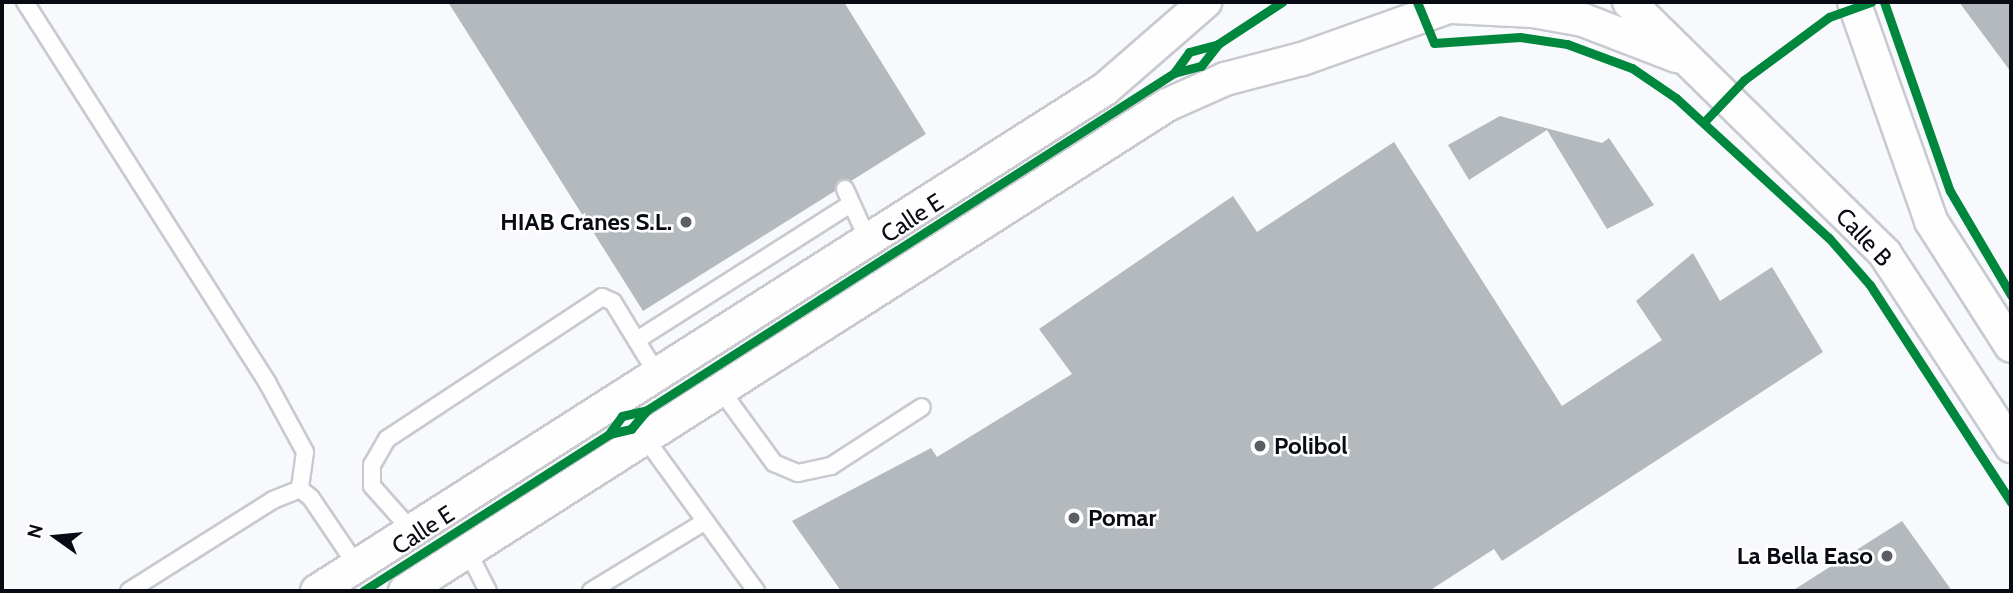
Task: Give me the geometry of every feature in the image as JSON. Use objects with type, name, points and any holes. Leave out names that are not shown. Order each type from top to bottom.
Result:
[{"type":"street","name":"Calle B","points":[[1629,2],[1682,58],[1885,254],[2011,446]]},
{"type":"street","points":[[1854,2],[1931,220],[2011,346]]},
{"type":"street","name":"Calle B","points":[[1457,4],[1533,11],[1583,20],[1682,58]]},
{"type":"street","name":"Calle E","points":[[405,591],[1167,105],[1225,79],[1302,58],[1457,4]]},
{"type":"street","name":"Calle E","points":[[317,591],[1105,89],[1194,6]]},
{"type":"lane","points":[[25,2],[267,382],[305,452],[300,489]]},
{"type":"lane","points":[[636,340],[847,197],[868,240]]},
{"type":"lane","points":[[412,531],[372,485],[372,465],[387,439],[602,297],[613,302],[657,374]]},
{"type":"lane","points":[[720,389],[774,463],[798,473],[831,466],[922,407]]},
{"type":"lane","points":[[645,438],[756,591]]},
{"type":"lane","points":[[300,489],[311,498],[357,566]]},
{"type":"lane","points":[[129,591],[273,500],[300,489]]},
{"type":"lane","points":[[591,591],[704,522]]},
{"type":"lane","points":[[468,552],[488,591]]},
{"type":"building","name":"HIAB Cranes S.L.","points":[[448,2],[844,2],[926,134],[851,181],[840,180],[835,191],[643,311]]},
{"type":"building","points":[[1959,2],[2011,2],[2011,72]]},
{"type":"building","points":[[1500,116],[1602,143],[1609,138],[1654,205],[1607,229],[1547,130],[1469,180],[1448,145]]},
{"type":"building","points":[[1394,142],[1562,406],[1662,340],[1636,301],[1693,253],[1720,301],[1772,267],[1823,352],[1502,561],[1494,549],[1429,591],[841,591],[792,521],[931,448],[937,457],[1072,374],[1039,329],[1233,196],[1257,232]]},
{"type":"building","name":"La Bella Easo","points":[[1902,521],[1952,591],[1792,591]]},
{"type":"cycle path","points":[[1174,73],[1189,52],[1218,44],[1282,2]]},
{"type":"cycle path","points":[[1417,2],[1434,43],[1520,37],[1567,44],[1632,68],[1676,98],[1829,238],[1870,285],[2011,502]]},
{"type":"cycle path","points":[[1704,122],[1744,80],[1829,17],[1871,2]]},
{"type":"cycle path","points":[[1884,2],[1950,191],[2011,295]]},
{"type":"cycle path","points":[[609,434],[631,429],[647,410],[1174,73],[1201,66],[1218,44]]},
{"type":"cycle path","points":[[363,591],[609,434],[622,416],[647,410]]},
{"type":"place","name":"HIAB Cranes S.L.","points":[[686,222]]},
{"type":"place","name":"Polibol","points":[[1260,446]]},
{"type":"place","name":"Pomar","points":[[1074,518]]},
{"type":"place","name":"La Bella Easo","points":[[1887,556]]}]
